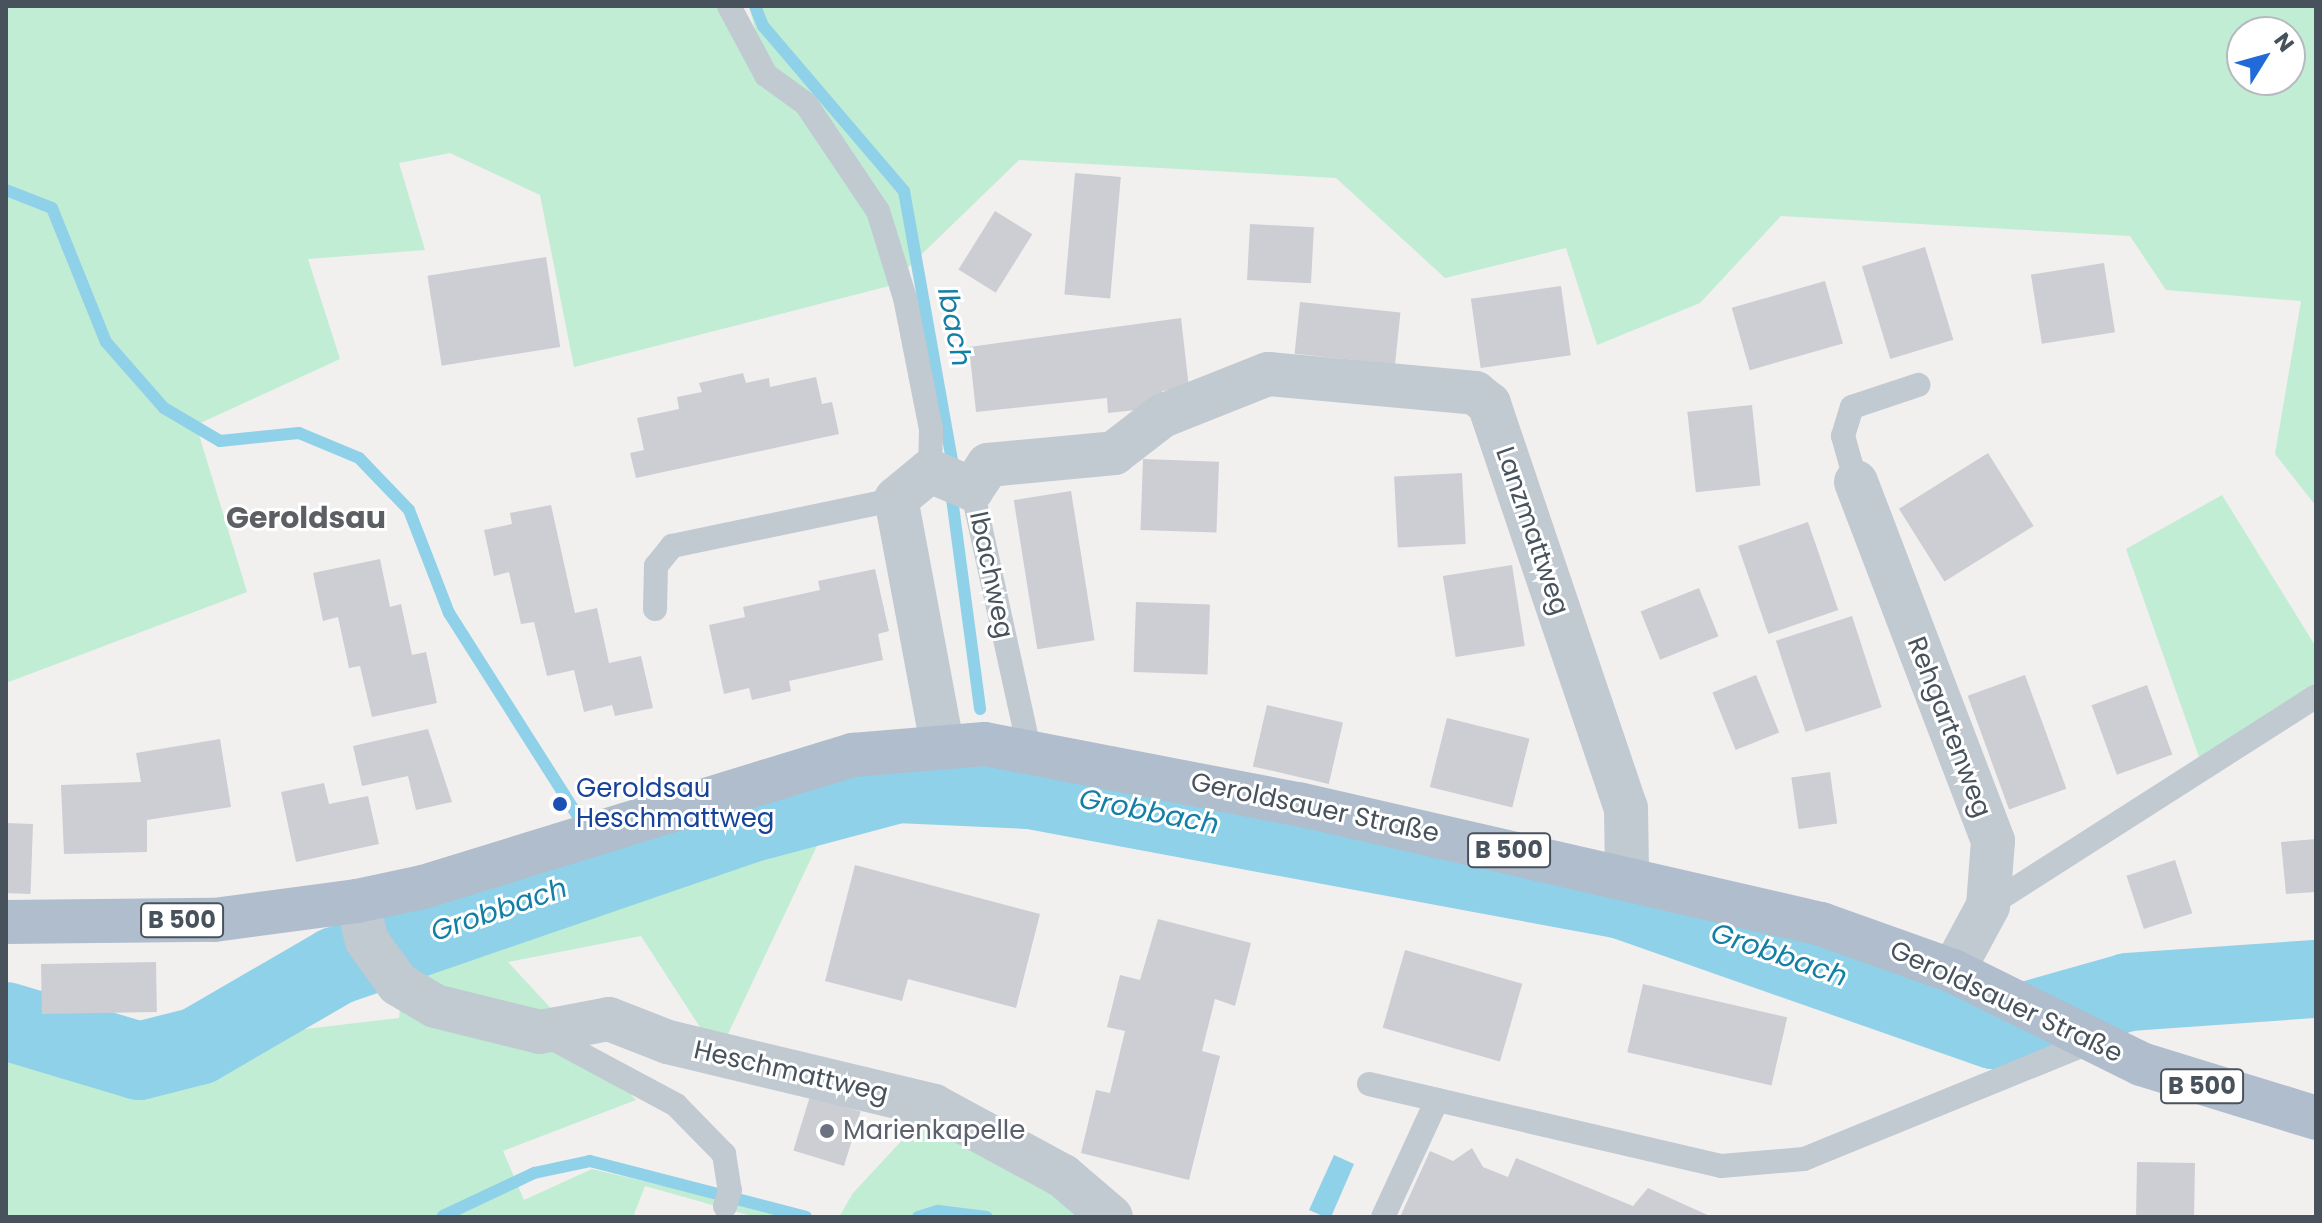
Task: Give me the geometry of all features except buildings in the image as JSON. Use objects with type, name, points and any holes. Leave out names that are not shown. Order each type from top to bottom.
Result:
[{"type":"main road","name":"Geroldsauer Straße","points":[[6,922],[362,921],[423,887],[853,755],[942,744],[1029,749],[1627,875],[1821,924],[1966,978],[2093,1041],[2222,1093],[2316,1118]]},
{"type":"street","name":"Ibachweg","points":[[952,480],[988,465],[1114,453],[1162,416],[1268,374]]},
{"type":"street","name":"Lanzmattweg","points":[[1268,374],[1475,393],[1489,404],[1626,808],[1627,875]]},
{"type":"street","points":[[942,744],[896,499],[952,480]]},
{"type":"street","name":"Rehgartenweg","points":[[1856,482],[1993,841],[1988,906],[1966,978]]},
{"type":"street","name":"Heschmattweg","points":[[362,921],[398,984],[435,1006],[540,1032],[609,1019],[668,1042],[934,1106],[1063,1176],[1111,1217]]},
{"type":"lane","points":[[729,6],[766,75],[806,104],[878,211],[908,313],[931,429],[952,480]]},
{"type":"lane","points":[[1856,482],[1843,436],[1852,407],[1918,385]]},
{"type":"lane","name":"Ibachweg","points":[[952,480],[1029,749]]},
{"type":"lane","points":[[655,609],[656,566],[672,546],[896,499]]},
{"type":"lane","points":[[1988,906],[2316,696]]},
{"type":"lane","name":"Heschmattweg","points":[[540,1032],[676,1105],[724,1154],[728,1198]]},
{"type":"lane","points":[[1369,1084],[1721,1166],[1804,1159],[2093,1041]]},
{"type":"lane","points":[[1383,1217],[1437,1100]]},
{"type":"green space","points":[[6,6],[729,6],[766,73],[749,6],[2316,6],[2316,506],[2275,454],[2301,301],[2166,290],[2130,236],[1781,216],[1700,303],[1597,345],[1566,248],[1445,278],[1336,178],[1019,160],[889,286],[574,367],[540,195],[450,153],[399,163],[425,250],[308,259],[340,359],[196,425],[247,592],[6,683]]},
{"type":"green space","points":[[2222,495],[2316,647],[2316,696],[2204,771],[2126,549]]},
{"type":"green space","points":[[851,774],[718,1055],[641,936],[508,962],[636,1100],[503,1151],[524,1200],[592,1169],[793,1217],[755,1217],[645,1186],[633,1217],[6,1217],[6,1008],[134,1049],[399,1018],[410,913]]},
{"type":"green space","points":[[934,1106],[1095,1217],[839,1217],[853,1193]]},
{"type":"water","points":[[1334,1155],[1354,1164],[1331,1217],[1325,1217],[1309,1210]]},
{"type":"waterway","name":"Ibach","points":[[755,6],[763,26],[904,191],[954,472]]},
{"type":"waterway","points":[[6,190],[52,208],[106,342],[164,408],[220,441],[299,433],[359,458],[409,510],[449,613],[579,818]]},
{"type":"waterway","name":"Ibach","points":[[951,491],[980,709]]},
{"type":"waterway","name":"Grobbach","points":[[6,1021],[139,1061],[198,1046],[336,966],[748,824],[898,784],[1030,790],[1622,900],[1994,1030],[2128,992],[2316,979]]},
{"type":"waterway","points":[[594,855],[604,875]]},
{"type":"waterway","points":[[443,1216],[534,1173],[590,1161],[806,1217]]},
{"type":"waterway","points":[[918,1217],[938,1211],[987,1217]]},
{"type":"place","name":"Geroldsau Heschmattweg","points":[[560,804]]},
{"type":"place","name":"Marienkapelle","points":[[827,1131]]},
{"type":"district","name":"Geroldsau","points":[[306,518]]}]
